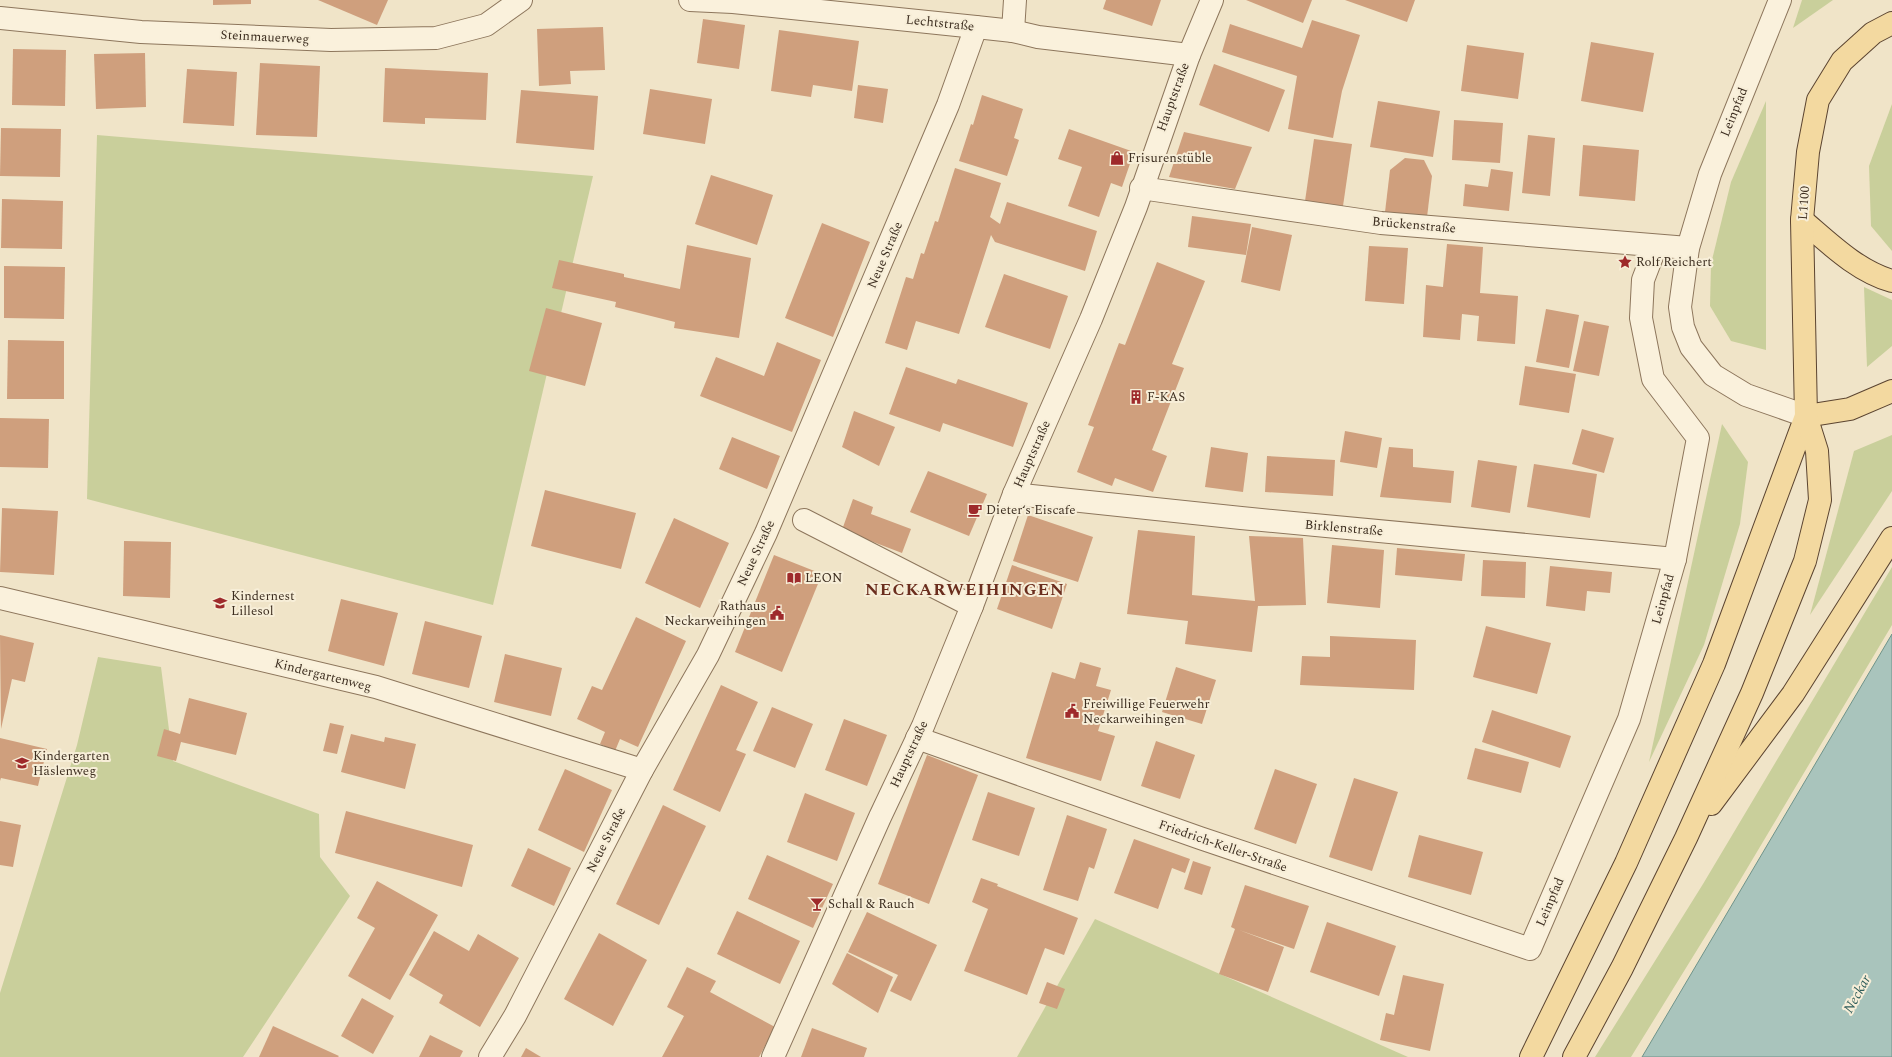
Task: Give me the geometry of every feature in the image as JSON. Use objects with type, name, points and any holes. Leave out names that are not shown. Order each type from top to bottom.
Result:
[{"type":"main road","name":"L1100","points":[[1806,416],[1802,220],[1808,152],[1818,100],[1842,61],[1873,33],[1892,23]]},
{"type":"main road","points":[[1802,220],[1843,254],[1880,277],[1892,281]]},
{"type":"main road","points":[[1806,416],[1850,409],[1892,391]]},
{"type":"main road","points":[[1574,1057],[1622,968],[1686,838],[1752,693],[1805,561],[1820,500],[1817,451],[1806,416]]},
{"type":"main road","points":[[1531,1057],[1626,863],[1714,664],[1806,416]]},
{"type":"main road","points":[[1686,838],[1793,694],[1892,538]]},
{"type":"street","name":"Steinmauerweg","points":[[0,18],[141,32],[331,40],[436,38],[486,25],[521,0]]},
{"type":"street","name":"Lechtstraße","points":[[690,0],[733,2],[1013,31],[1038,36],[1189,55]]},
{"type":"street","points":[[1013,31],[1015,0]]},
{"type":"street","name":"Hauptstraße","points":[[773,1057],[880,817],[917,738],[972,606],[1014,494],[1091,319],[1141,188],[1189,55],[1212,0]]},
{"type":"street","name":"Leinpfad","points":[[1780,0],[1710,174],[1688,248],[1680,307],[1683,327],[1691,346],[1713,375],[1746,395],[1806,416]]},
{"type":"street","name":"Neue Straße","points":[[490,1057],[515,1016],[642,770],[708,655],[766,533],[948,105],[976,27]]},
{"type":"street","name":"Brückenstraße","points":[[1141,188],[1381,223],[1688,248]]},
{"type":"street","name":"Leinpfad","points":[[1530,949],[1628,719],[1675,559],[1698,438],[1653,379],[1641,318],[1644,280],[1656,246]]},
{"type":"street","name":"Birklenstraße","points":[[1014,494],[1241,518],[1675,559]]},
{"type":"street","points":[[804,520],[972,606]]},
{"type":"street","name":"Kindergartenweg","points":[[0,598],[376,687],[642,770]]},
{"type":"street","name":"Friedrich-Keller-Straße","points":[[917,738],[1200,838],[1530,949]]},
{"type":"green space","points":[[1802,0],[1833,0],[1793,28]]},
{"type":"green space","points":[[1766,101],[1766,350],[1731,341],[1710,306],[1711,264],[1731,182]]},
{"type":"green space","points":[[1892,104],[1892,251],[1871,226],[1869,166]]},
{"type":"green space","points":[[97,135],[593,176],[493,605],[87,499]]},
{"type":"green space","points":[[1864,287],[1892,300],[1892,346],[1867,367]]},
{"type":"green space","points":[[1722,424],[1748,462],[1740,524],[1704,645],[1649,762]]},
{"type":"green space","points":[[1892,435],[1892,491],[1810,615],[1854,451]]},
{"type":"green space","points":[[1892,567],[1892,625],[1739,882],[1631,1057],[1595,1057],[1703,884]]},
{"type":"green space","points":[[98,657],[161,667],[173,761],[319,814],[320,857],[350,896],[243,1057],[0,1057],[0,993],[77,745]]},
{"type":"green space","points":[[1095,919],[1408,1057],[1017,1057]]},
{"type":"water","name":"Neckar","points":[[1892,634],[1892,1057],[1642,1057]]},
{"type":"building","points":[[213,0],[251,0],[251,4],[213,5]]},
{"type":"building","points":[[318,0],[388,0],[377,25]]},
{"type":"building","points":[[1106,0],[1161,0],[1152,26],[1103,9]]},
{"type":"building","points":[[1246,0],[1312,0],[1303,23]]},
{"type":"building","points":[[1345,0],[1415,0],[1407,22]]},
{"type":"building","points":[[703,19],[745,25],[739,69],[697,63]]},
{"type":"building","points":[[1312,20],[1360,35],[1342,91],[1333,138],[1288,129],[1297,76],[1222,52],[1230,24],[1302,48]]},
{"type":"building","points":[[603,27],[605,70],[570,71],[571,84],[539,86],[537,29]]},
{"type":"building","points":[[779,30],[859,41],[852,91],[813,85],[811,97],[771,91]]},
{"type":"building","points":[[1591,42],[1654,53],[1643,112],[1581,101]]},
{"type":"building","points":[[1467,45],[1524,53],[1518,99],[1461,91]]},
{"type":"building","points":[[13,49],[66,50],[65,106],[12,105]]},
{"type":"building","points":[[145,53],[146,107],[96,109],[94,54]]},
{"type":"building","points":[[260,63],[320,66],[317,137],[256,135]]},
{"type":"building","points":[[1214,64],[1285,90],[1269,132],[1199,105]]},
{"type":"building","points":[[385,68],[488,73],[486,120],[425,118],[425,124],[383,122]]},
{"type":"building","points":[[187,69],[237,72],[234,126],[183,123]]},
{"type":"building","points":[[858,85],[888,89],[883,123],[854,118]]},
{"type":"building","points":[[650,89],[712,99],[705,144],[643,134]]},
{"type":"building","points":[[521,90],[598,96],[594,150],[516,143]]},
{"type":"building","points":[[982,95],[1023,109],[1014,138],[1019,140],[1007,176],[959,161],[971,124],[973,125]]},
{"type":"building","points":[[1378,101],[1440,111],[1433,157],[1370,147]]},
{"type":"building","points":[[1454,120],[1503,123],[1500,163],[1452,160]]},
{"type":"building","points":[[1,128],[61,129],[60,177],[0,176]]},
{"type":"building","points":[[1069,129],[1134,152],[1122,187],[1111,183],[1099,217],[1068,206],[1082,167],[1058,159]]},
{"type":"building","points":[[1184,132],[1252,147],[1235,189],[1169,177]]},
{"type":"building","points":[[1528,135],[1555,138],[1550,196],[1522,193]]},
{"type":"building","points":[[1314,139],[1352,144],[1343,206],[1305,201]]},
{"type":"building","points":[[1583,145],[1639,150],[1635,201],[1579,196]]},
{"type":"building","points":[[1405,158],[1424,160],[1432,176],[1427,217],[1385,212],[1390,170]]},
{"type":"building","points":[[955,168],[1001,183],[990,217],[1000,224],[1007,202],[1097,231],[1085,271],[995,242],[991,235],[959,334],[916,321],[907,350],[885,343],[906,277],[913,279],[921,253],[924,254],[935,221],[938,222]]},
{"type":"building","points":[[1491,169],[1513,172],[1509,211],[1463,206],[1465,184],[1488,187]]},
{"type":"building","points":[[711,175],[773,195],[757,245],[695,224]]},
{"type":"building","points":[[2,199],[63,201],[62,249],[1,248]]},
{"type":"building","points":[[1192,216],[1251,224],[1246,255],[1188,247]]},
{"type":"building","points":[[822,223],[870,242],[833,337],[785,318]]},
{"type":"building","points":[[1252,227],[1292,235],[1280,291],[1241,282]]},
{"type":"building","points":[[1447,244],[1483,247],[1480,293],[1518,296],[1515,344],[1477,341],[1479,316],[1462,314],[1460,340],[1423,337],[1426,285],[1443,287]]},
{"type":"building","points":[[687,245],[751,258],[739,338],[674,328],[675,322],[615,307],[616,302],[552,288],[559,260],[624,274],[624,277],[680,289]]},
{"type":"building","points":[[1369,246],[1408,248],[1404,304],[1365,301]]},
{"type":"building","points":[[1157,262],[1205,281],[1172,364],[1184,368],[1152,450],[1167,456],[1153,492],[1115,478],[1112,486],[1077,472],[1094,427],[1088,425],[1119,343],[1125,345]]},
{"type":"building","points":[[4,266],[65,267],[64,319],[4,318]]},
{"type":"building","points":[[1004,274],[1068,296],[1050,349],[985,327]]},
{"type":"building","points":[[546,308],[602,323],[585,386],[529,371]]},
{"type":"building","points":[[1546,309],[1579,315],[1569,368],[1536,362]]},
{"type":"building","points":[[1584,321],[1609,326],[1599,376],[1573,371]]},
{"type":"building","points":[[8,340],[64,341],[64,399],[7,399]]},
{"type":"building","points":[[777,342],[821,360],[792,432],[700,396],[716,357],[764,376]]},
{"type":"building","points":[[1525,366],[1576,374],[1569,413],[1519,405]]},
{"type":"building","points":[[906,367],[956,384],[958,379],[1028,403],[1013,447],[943,423],[940,432],[889,414]]},
{"type":"building","points":[[854,411],[895,427],[879,466],[842,447]]},
{"type":"building","points":[[0,418],[49,419],[48,468],[0,467]]},
{"type":"building","points":[[1582,429],[1614,438],[1604,473],[1572,464]]},
{"type":"building","points":[[1345,431],[1382,438],[1377,468],[1340,462]]},
{"type":"building","points":[[732,437],[780,456],[767,489],[719,469]]},
{"type":"building","points":[[1211,447],[1248,453],[1243,492],[1205,487]]},
{"type":"building","points":[[1389,447],[1413,449],[1413,467],[1454,471],[1451,503],[1380,497]]},
{"type":"building","points":[[1267,456],[1335,460],[1333,496],[1265,492]]},
{"type":"building","points":[[1478,460],[1517,466],[1510,513],[1471,507]]},
{"type":"building","points":[[1534,464],[1597,474],[1590,518],[1527,507]]},
{"type":"building","points":[[928,471],[987,494],[969,536],[910,512]]},
{"type":"building","points":[[545,490],[636,513],[621,569],[531,546]]},
{"type":"building","points":[[853,499],[873,507],[871,514],[911,529],[902,553],[842,530]]},
{"type":"building","points":[[2,508],[58,511],[54,575],[0,572]]},
{"type":"building","points":[[1028,515],[1093,537],[1078,582],[1013,561]]},
{"type":"building","points":[[674,518],[729,543],[700,608],[645,583]]},
{"type":"building","points":[[1138,530],[1195,536],[1192,595],[1255,601],[1249,536],[1303,538],[1306,605],[1258,606],[1252,652],[1185,644],[1188,621],[1127,614]]},
{"type":"building","points":[[124,541],[171,542],[170,598],[123,596]]},
{"type":"building","points":[[1332,545],[1384,550],[1380,608],[1327,603]]},
{"type":"building","points":[[1397,548],[1465,554],[1462,581],[1395,575]]},
{"type":"building","points":[[774,555],[822,574],[782,672],[735,652]]},
{"type":"building","points":[[1483,560],[1526,562],[1525,598],[1481,596]]},
{"type":"building","points":[[1012,565],[1067,584],[1052,629],[997,609]]},
{"type":"building","points":[[1550,566],[1612,572],[1610,593],[1587,591],[1585,611],[1546,606]]},
{"type":"building","points":[[341,599],[398,613],[384,666],[328,651]]},
{"type":"building","points":[[636,617],[686,641],[638,747],[620,739],[615,751],[600,744],[605,732],[577,719],[592,686],[602,690]]},
{"type":"building","points":[[425,621],[482,636],[469,688],[412,674]]},
{"type":"building","points":[[1486,626],[1551,643],[1537,694],[1473,677]]},
{"type":"building","name":"Kindergarten Häslenweg","points":[[0,635],[34,643],[25,682],[12,679],[1,729]]},
{"type":"building","points":[[1330,636],[1416,640],[1414,690],[1300,685],[1302,656],[1330,657]]},
{"type":"building","points":[[505,654],[562,668],[551,716],[494,702]]},
{"type":"building","name":"Freiwillige Feuerwehr Neckarweihingen","points":[[1080,662],[1101,668],[1096,686],[1111,690],[1098,731],[1115,736],[1101,781],[1026,758],[1052,672],[1075,679]]},
{"type":"building","points":[[1176,667],[1216,680],[1202,724],[1162,712]]},
{"type":"building","points":[[721,685],[758,702],[736,750],[746,754],[720,812],[673,790]]},
{"type":"building","points":[[189,698],[247,713],[236,755],[181,742],[176,761],[157,756],[164,729],[180,734]]},
{"type":"building","points":[[772,707],[813,724],[795,768],[753,751]]},
{"type":"building","points":[[1492,710],[1571,736],[1560,768],[1482,742]]},
{"type":"building","points":[[844,719],[887,735],[867,786],[825,770]]},
{"type":"building","points":[[330,723],[344,726],[337,754],[323,751]]},
{"type":"building","points":[[351,734],[384,742],[385,737],[416,744],[405,789],[341,772]]},
{"type":"building","name":"Kindergarten Häslenweg","points":[[0,738],[47,749],[38,786],[1,778],[0,781]]},
{"type":"building","points":[[1156,741],[1195,755],[1180,799],[1141,786]]},
{"type":"building","points":[[1475,748],[1529,762],[1521,793],[1467,779]]},
{"type":"building","points":[[927,755],[978,775],[929,904],[878,884]]},
{"type":"building","points":[[565,769],[612,790],[584,852],[538,830]]},
{"type":"building","points":[[1275,769],[1317,784],[1296,844],[1254,829]]},
{"type":"building","points":[[1354,778],[1398,792],[1372,871],[1329,857]]},
{"type":"building","points":[[988,792],[1035,808],[1019,856],[972,840]]},
{"type":"building","points":[[805,793],[855,813],[837,861],[787,842]]},
{"type":"building","points":[[663,805],[706,826],[659,925],[616,904]]},
{"type":"building","points":[[346,811],[473,845],[462,887],[335,853]]},
{"type":"building","points":[[1067,815],[1107,829],[1094,869],[1089,867],[1078,901],[1043,890]]},
{"type":"building","points":[[0,821],[21,825],[13,867],[0,865]]},
{"type":"building","points":[[1419,835],[1483,852],[1471,895],[1408,877]]},
{"type":"building","points":[[1134,839],[1190,859],[1185,873],[1172,868],[1158,909],[1114,893]]},
{"type":"building","points":[[528,848],[571,868],[554,906],[511,886]]},
{"type":"building","points":[[767,855],[833,884],[813,928],[748,899]]},
{"type":"building","points":[[1193,861],[1211,867],[1202,895],[1184,889]]},
{"type":"building","points":[[981,878],[998,884],[997,886],[1078,918],[1064,955],[1045,948],[1027,995],[964,971],[988,909],[972,902]]},
{"type":"building","points":[[377,881],[438,915],[390,1000],[348,976],[375,928],[357,918]]},
{"type":"building","points":[[1245,885],[1309,906],[1294,949],[1239,930],[1284,947],[1268,992],[1219,974],[1235,929],[1231,927]]},
{"type":"building","points":[[737,911],[800,941],[780,984],[717,954]]},
{"type":"building","points":[[867,912],[937,945],[911,1001],[890,991],[898,975],[848,952]]},
{"type":"building","points":[[1327,922],[1396,946],[1379,996],[1310,972]]},
{"type":"building","points":[[434,931],[469,951],[478,934],[519,958],[480,1027],[439,1003],[443,995],[409,975]]},
{"type":"building","points":[[599,933],[647,960],[613,1026],[564,999]]},
{"type":"building","points":[[847,953],[893,977],[878,1013],[832,984]]},
{"type":"building","points":[[687,967],[716,981],[710,992],[775,1027],[759,1057],[662,1057],[684,1016],[667,1007]]},
{"type":"building","points":[[1403,975],[1444,984],[1430,1051],[1380,1040],[1386,1013],[1394,1015]]},
{"type":"building","points":[[1047,982],[1065,989],[1057,1009],[1039,1003]]},
{"type":"building","points":[[362,998],[394,1016],[373,1054],[341,1036]]},
{"type":"building","points":[[273,1026],[339,1056],[259,1057]]},
{"type":"building","points":[[812,1028],[867,1048],[864,1057],[801,1057]]},
{"type":"building","points":[[430,1035],[463,1051],[460,1057],[419,1057]]},
{"type":"building","points":[[526,1048],[541,1057],[521,1057]]},
{"type":"place","name":"Frisurenstüble","points":[[1117,158]]},
{"type":"place","name":"Rolf Reichert","points":[[1625,262]]},
{"type":"place","name":"F-KAS","points":[[1136,397]]},
{"type":"place","name":"Dieter‘s Eiscafe","points":[[975,510]]},
{"type":"place","name":"LEON","points":[[794,578]]},
{"type":"place","name":"Kindernest Lillesol","points":[[220,603]]},
{"type":"place","name":"Rathaus Neckarweihingen","points":[[777,613]]},
{"type":"place","name":"Freiwillige Feuerwehr Neckarweihingen","points":[[1072,711]]},
{"type":"place","name":"Kindergarten Häslenweg","points":[[22,763]]},
{"type":"place","name":"Schall & Rauch","points":[[817,904]]},
{"type":"district","name":"NECKARWEIHINGEN","points":[[965,590]]}]
